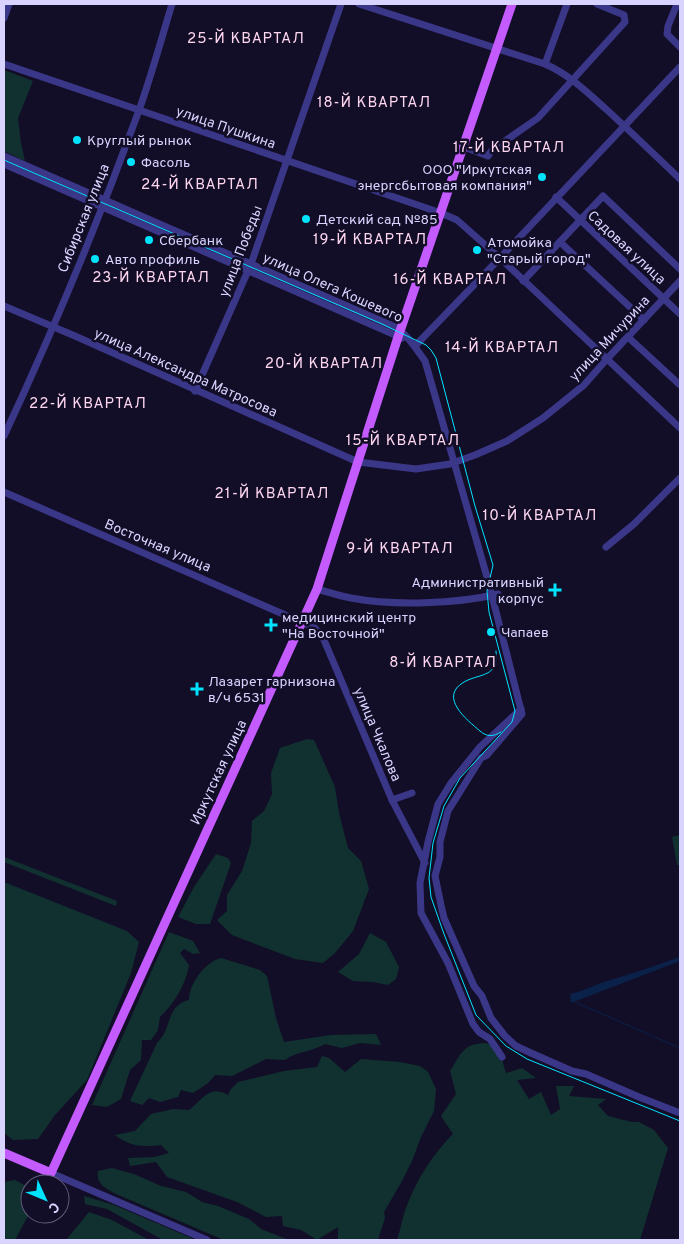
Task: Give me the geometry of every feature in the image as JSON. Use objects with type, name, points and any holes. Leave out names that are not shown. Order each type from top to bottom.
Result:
[{"type":"main road","name":"Иркутская улица","points":[[51,1172],[317,589],[400,334],[512,4]]},
{"type":"main road","points":[[4,1153],[51,1172]]},
{"type":"street","points":[[4,18],[9,4]]},
{"type":"street","name":"Сибирская улица","points":[[4,436],[53,326],[102,207],[139,111],[172,4]]},
{"type":"street","name":"улица Победы","points":[[195,391],[249,267],[341,4]]},
{"type":"street","points":[[360,4],[546,64],[573,79],[680,180]]},
{"type":"street","points":[[546,64],[567,4]]},
{"type":"street","points":[[464,147],[488,156],[492,150],[538,118],[625,22],[624,15],[596,4]]},
{"type":"street","points":[[677,4],[668,26],[667,34],[680,47]]},
{"type":"street","name":"улица Пушкина","points":[[4,64],[457,220],[500,258],[680,428]]},
{"type":"street","points":[[415,346],[680,67]]},
{"type":"street","name":"улица Олега Кошевого","points":[[4,156],[105,199],[249,267],[400,334],[415,346],[426,361],[495,595],[521,712]]},
{"type":"street","name":"улица Олега Кошевого","points":[[4,164],[102,207],[249,267]]},
{"type":"street","points":[[523,281],[603,196],[680,269]]},
{"type":"street","name":"Садовая улица","points":[[556,197],[680,314]]},
{"type":"street","points":[[560,242],[644,320]]},
{"type":"street","name":"улица Мичурина","points":[[358,462],[416,469],[455,462],[507,441],[543,418],[584,385],[680,281]]},
{"type":"street","name":"улица Александра Матросова","points":[[4,306],[358,462]]},
{"type":"street","points":[[628,337],[680,385]]},
{"type":"street","points":[[606,547],[634,524],[680,478]]},
{"type":"street","name":"Восточная улица","points":[[4,492],[248,597],[302,623]]},
{"type":"street","points":[[317,589],[350,598],[409,603],[495,595]]},
{"type":"street","name":"улица Чкалова","points":[[302,623],[315,628],[324,640],[392,800],[424,863]]},
{"type":"street","points":[[502,1057],[490,1039],[479,1032],[473,1024],[448,963],[421,913],[420,883],[438,804],[451,783],[480,747],[521,712]]},
{"type":"street","points":[[521,712],[487,755],[480,758],[448,811],[440,842],[440,857],[435,876],[444,918],[474,986],[482,996],[491,1018],[505,1036],[516,1046],[572,1071],[586,1074],[680,1113]]},
{"type":"street","points":[[392,800],[412,793]]},
{"type":"street","points":[[51,1172],[207,1240]]},
{"type":"green space","points":[[4,70],[33,81],[18,118],[25,161],[4,151]]},
{"type":"green space","points":[[307,739],[314,740],[335,787],[339,813],[348,848],[361,861],[369,889],[353,931],[335,953],[323,963],[295,959],[232,935],[217,920],[227,911],[227,895],[242,871],[251,843],[252,821],[264,811],[272,794],[271,773],[280,748]]},
{"type":"green space","points":[[680,835],[680,865],[677,865],[672,837]]},
{"type":"green space","points":[[216,854],[228,858],[231,863],[210,924],[196,924],[178,917],[194,887]]},
{"type":"green space","points":[[4,857],[117,901],[116,906],[4,862]]},
{"type":"green space","points":[[4,882],[127,931],[139,942],[131,973],[87,1080],[55,1115],[38,1139],[13,1140],[4,1133]]},
{"type":"green space","points":[[169,932],[193,941],[200,953],[193,954],[184,949],[180,953],[189,965],[185,979],[175,1000],[160,1017],[158,1030],[151,1040],[142,1040],[141,1060],[130,1070],[121,1099],[107,1107],[92,1105]]},
{"type":"green space","points":[[370,933],[386,942],[399,967],[396,979],[388,985],[353,981],[338,972],[359,954]]},
{"type":"green space","points":[[221,958],[260,970],[267,976],[276,1018],[284,1042],[331,1035],[376,1034],[381,1045],[360,1043],[342,1048],[325,1044],[285,1060],[266,1059],[232,1076],[215,1075],[208,1083],[193,1093],[181,1090],[178,1097],[160,1102],[149,1098],[142,1105],[130,1101],[176,1007],[189,1000],[192,987],[199,974],[209,964]]},
{"type":"green space","points":[[486,1043],[498,1047],[506,1073],[522,1068],[536,1078],[517,1080],[529,1099],[541,1092],[551,1115],[560,1109],[556,1086],[574,1086],[569,1096],[606,1099],[598,1105],[608,1116],[639,1122],[654,1130],[668,1148],[640,1240],[397,1240],[406,1207],[417,1184],[433,1157],[453,1134],[441,1116],[456,1094],[450,1071],[460,1054],[467,1048],[472,1045]]},
{"type":"green space","points":[[322,1056],[329,1058],[345,1072],[361,1059],[400,1062],[420,1066],[428,1072],[436,1089],[434,1111],[412,1161],[384,1212],[385,1218],[378,1240],[338,1240],[338,1227],[317,1240],[301,1230],[283,1226],[282,1216],[266,1217],[237,1202],[167,1177],[156,1162],[130,1166],[128,1158],[155,1157],[169,1153],[161,1145],[137,1145],[126,1142],[115,1135],[135,1131],[151,1114],[173,1109],[189,1110],[211,1092],[222,1092],[228,1095],[238,1082],[284,1071],[317,1067]]},
{"type":"green space","points":[[112,1168],[134,1174],[161,1186],[186,1192],[202,1202],[218,1206],[249,1219],[261,1229],[289,1240],[224,1240],[108,1190],[98,1179],[98,1171]]},
{"type":"green space","points":[[15,1180],[20,1183],[20,1224],[24,1224],[15,1240],[4,1240],[4,1182]]},
{"type":"green space","points":[[84,1196],[114,1205],[196,1240],[163,1240],[107,1209],[85,1204]]},
{"type":"green space","points":[[89,1212],[112,1220],[149,1240],[66,1240]]},
{"type":"water","points":[[680,957],[680,961],[571,1003],[570,994]]},
{"type":"waterway","points":[[575,1002],[680,1048]]},
{"type":"tram line","points":[[4,160],[382,324],[426,345],[431,350],[436,358],[475,506],[493,565],[487,591],[489,612],[515,711],[512,722],[460,778],[444,806],[433,843],[429,878],[431,897],[476,1015],[506,1046],[527,1059],[680,1121]]},
{"type":"tram line","points":[[496,651],[495,666],[487,673],[464,682],[457,688],[454,694],[454,701],[462,715],[480,731],[490,736],[501,732]]},
{"type":"place","name":"Круглый рынок","points":[[77,140]]},
{"type":"place","name":"Фасоль","points":[[131,162]]},
{"type":"place","name":"ООО \"Иркутская энергсбытовая компания\"","points":[[542,177]]},
{"type":"place","name":"Детский сад №85","points":[[306,219]]},
{"type":"place","name":"Сбербанк","points":[[149,240]]},
{"type":"place","name":"Атомойка \"Старый город\"","points":[[477,250]]},
{"type":"place","name":"Авто профиль","points":[[95,259]]},
{"type":"place","name":"Административный корпус","points":[[555,590]]},
{"type":"place","name":"медицинский центр \"На Восточной\"","points":[[271,625]]},
{"type":"place","name":"Чапаев","points":[[491,632]]},
{"type":"place","name":"Лазарет гарнизона в/ч 6531","points":[[197,689]]},
{"type":"district","name":"25-Й КВАРТАЛ","points":[[246,38]]},
{"type":"district","name":"18-Й КВАРТАЛ","points":[[374,102]]},
{"type":"district","name":"17-Й КВАРТАЛ","points":[[509,147]]},
{"type":"district","name":"24-Й КВАРТАЛ","points":[[200,184]]},
{"type":"district","name":"19-Й КВАРТАЛ","points":[[370,239]]},
{"type":"district","name":"23-Й КВАРТАЛ","points":[[151,277]]},
{"type":"district","name":"16-Й КВАРТАЛ","points":[[450,279]]},
{"type":"district","name":"14-Й КВАРТАЛ","points":[[502,347]]},
{"type":"district","name":"20-Й КВАРТАЛ","points":[[324,363]]},
{"type":"district","name":"22-Й КВАРТАЛ","points":[[88,403]]},
{"type":"district","name":"15-Й КВАРТАЛ","points":[[403,440]]},
{"type":"district","name":"21-Й КВАРТАЛ","points":[[272,493]]},
{"type":"district","name":"10-Й КВАРТАЛ","points":[[540,515]]},
{"type":"district","name":"9-Й КВАРТАЛ","points":[[400,548]]},
{"type":"district","name":"8-Й КВАРТАЛ","points":[[443,662]]}]
